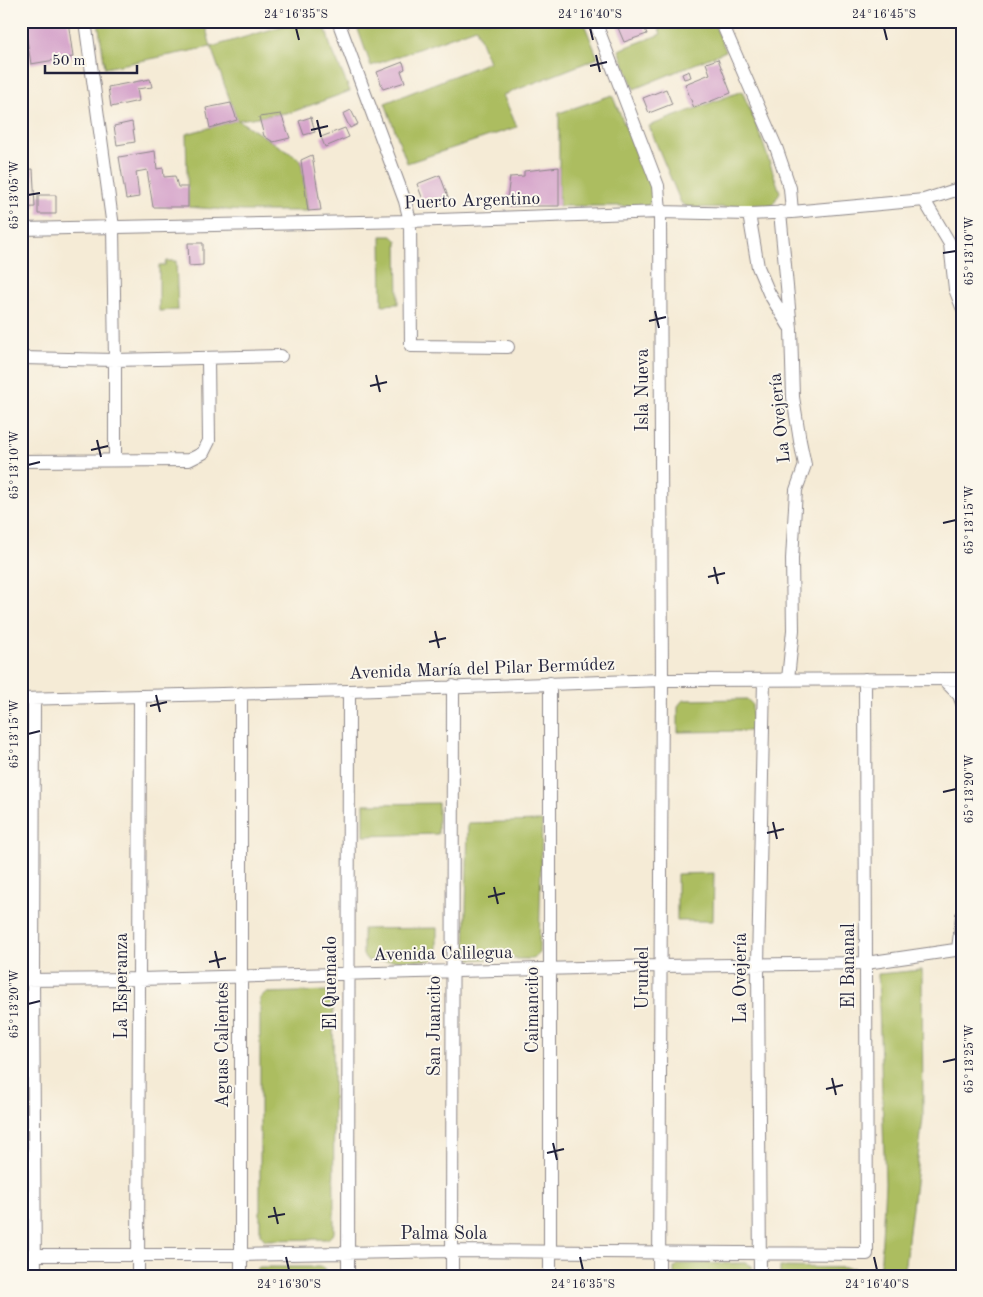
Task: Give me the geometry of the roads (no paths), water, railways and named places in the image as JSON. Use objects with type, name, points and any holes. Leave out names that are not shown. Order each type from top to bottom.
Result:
[{"type":"street","points":[[85,21],[113,227],[115,460]]},
{"type":"street","points":[[338,21],[405,201],[410,221],[411,346],[508,347]]},
{"type":"street","name":"Isla Nueva","points":[[595,21],[658,186],[660,212],[662,680]]},
{"type":"street","name":"La Ovejería","points":[[721,21],[776,146],[790,188],[786,212],[793,397],[805,465],[796,490],[792,559],[793,630],[788,680]]},
{"type":"street","name":"Puerto Argentino","points":[[21,229],[410,221],[660,212],[749,214],[924,200],[962,188]]},
{"type":"street","points":[[924,200],[950,244],[955,289],[962,306]]},
{"type":"street","points":[[749,214],[758,267],[769,293],[791,329]]},
{"type":"street","points":[[21,358],[115,360],[281,356]]},
{"type":"street","points":[[21,461],[189,460],[203,453],[208,440],[208,359]]},
{"type":"street","name":"El Bananal","points":[[866,678],[867,1254]]},
{"type":"street","points":[[943,679],[959,695],[962,703]]},
{"type":"street","name":"Avenida María del Pilar Bermúdez","points":[[21,699],[349,691],[662,680],[962,679]]},
{"type":"street","name":"Urundel","points":[[659,1276],[662,680]]},
{"type":"street","name":"La Ovejería","points":[[760,1276],[758,965],[764,680]]},
{"type":"street","name":"Caimancito","points":[[550,684],[550,1276]]},
{"type":"street","name":"San Juancito","points":[[452,1276],[453,686]]},
{"type":"street","name":"El Quemado","points":[[348,1276],[349,691]]},
{"type":"street","name":"Aguas Calientes","points":[[241,693],[241,1276]]},
{"type":"street","name":"La Esperanza","points":[[138,1276],[140,696]]},
{"type":"street","points":[[34,698],[27,980],[35,1276]]},
{"type":"street","points":[[960,949],[962,916]]},
{"type":"street","name":"Avenida Calilegua","points":[[27,980],[866,963],[960,949]]},
{"type":"street","name":"Palma Sola","points":[[21,1256],[452,1251],[867,1254]]}]
